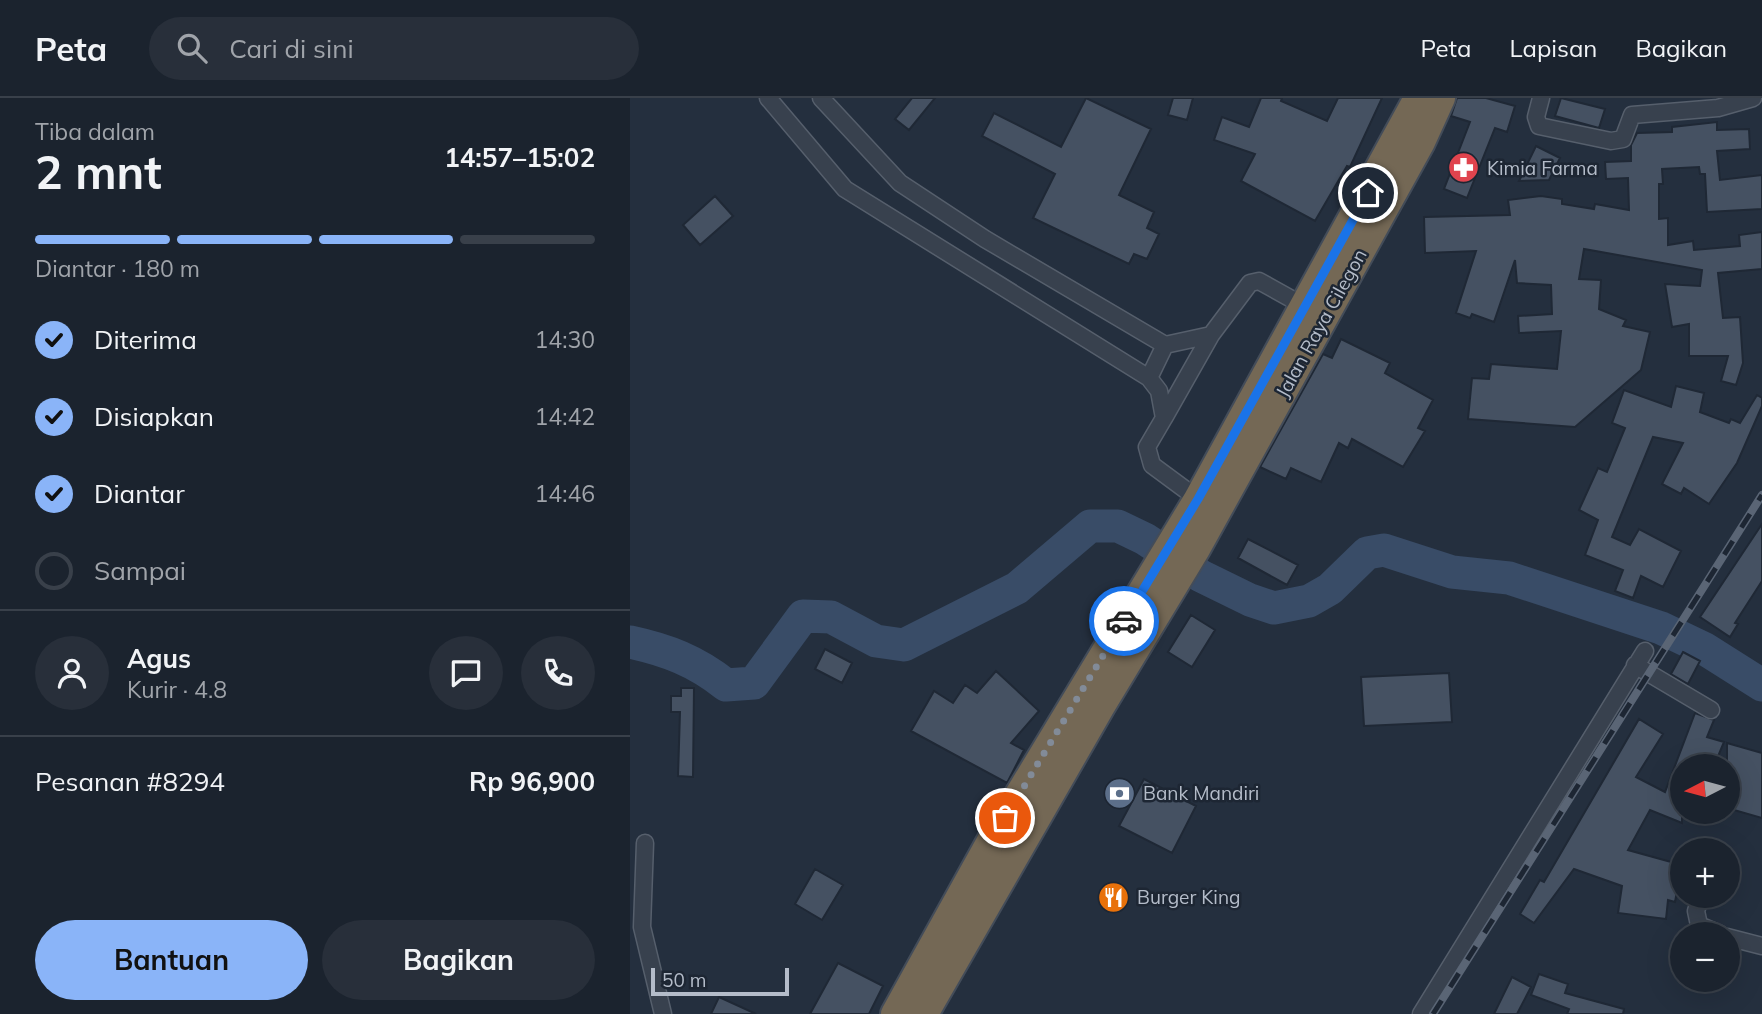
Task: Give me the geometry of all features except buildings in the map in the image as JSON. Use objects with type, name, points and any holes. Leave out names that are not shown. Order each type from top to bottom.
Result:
[{"type":"highway","name":"Jalan Raya Cilegon","points":[[1208,505],[1304,306],[1418,98]]},
{"type":"highway","name":"Jalan Raya Cilegon","points":[[1208,505],[1422,142],[1441,98]]},
{"type":"highway","points":[[895,1014],[991,841],[1169,570],[1208,505]]},
{"type":"highway","points":[[924,1014],[1101,706],[1169,570]]},
{"type":"street","points":[[768,98],[845,189],[1149,378],[1159,391],[1164,418]]},
{"type":"street","points":[[821,98],[900,183],[985,239],[1165,345],[1211,335]]},
{"type":"street","points":[[1541,98],[1536,117],[1539,126],[1611,141],[1623,139],[1632,115],[1718,108],[1753,98]]},
{"type":"street","points":[[1208,505],[1152,465],[1147,447],[1211,335],[1250,283],[1259,281],[1304,306]]},
{"type":"street","points":[[1149,378],[1165,345]]},
{"type":"street","points":[[1421,1014],[1640,658],[1711,710]]},
{"type":"street","points":[[645,843],[642,927],[663,1014]]},
{"type":"street","points":[[1740,940],[1762,946]]},
{"type":"waterway","points":[[630,642],[681,658],[704,669],[726,685],[754,683],[803,616],[831,617],[876,641],[904,645],[1017,588],[1090,526],[1118,526],[1145,539],[1201,576],[1250,600],[1274,608],[1309,601],[1330,589],[1367,553],[1384,550],[1452,572],[1509,578],[1661,628],[1705,649],[1762,685]]},
{"type":"railway","points":[[1433,1014],[1762,495]]},
{"type":"way so far","points":[[1005,818],[1124,621]]},
{"type":"place","name":"Kimia Farma","points":[[1464,168]]},
{"type":"place","name":"Bank Mandiri","points":[[1120,793]]},
{"type":"place","name":"Burger King","points":[[1114,897]]},
{"type":"route","points":[[1124,621],[1198,499],[1368,193]]}]
